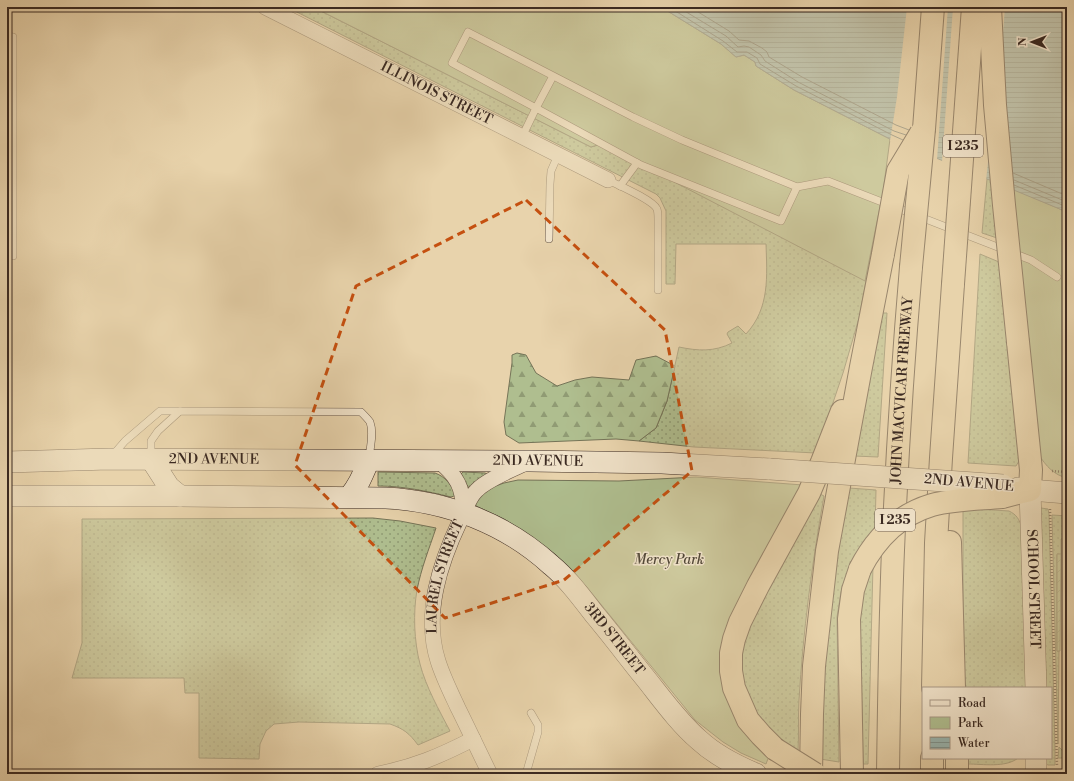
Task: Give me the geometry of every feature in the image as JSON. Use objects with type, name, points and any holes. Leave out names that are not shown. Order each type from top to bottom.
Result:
[{"type":"highway","name":"JOHN MACVICAR FREEWAY","points":[[888,774],[889,666],[893,551],[905,345],[933,7]]},
{"type":"highway","name":"I 235","points":[[933,687],[936,544],[941,458],[973,7]]},
{"type":"highway","points":[[852,774],[849,619],[853,590],[866,557],[876,542],[884,534],[910,514],[921,509],[933,505],[1003,491],[1030,490],[1031,470],[994,105],[990,7]]},
{"type":"highway","points":[[811,774],[814,666],[827,551],[860,367],[898,171],[924,129]]},
{"type":"highway","points":[[947,365],[954,687]]},
{"type":"highway","points":[[815,774],[775,749],[760,735],[748,720],[734,688],[731,671],[732,653],[734,639],[740,622],[809,493],[860,367]]},
{"type":"highway","points":[[932,759],[932,774]]},
{"type":"highway","points":[[957,759],[957,774]]},
{"type":"main road","name":"2ND AVENUE","points":[[7,462],[151,459],[662,463],[770,469],[1003,491]]},
{"type":"main road","points":[[151,459],[169,487],[180,496]]},
{"type":"main road","points":[[349,497],[358,486],[369,460]]},
{"type":"main road","name":"2ND AVENUE","points":[[1030,490],[1067,493]]},
{"type":"main road","name":"SCHOOL STREET","points":[[1030,490],[1036,687]]},
{"type":"main road","points":[[7,496],[349,497],[406,499],[428,503],[464,513]]},
{"type":"main road","name":"3RD STREET","points":[[464,513],[491,524],[519,540],[551,565],[577,592],[657,693],[699,741],[742,768],[756,774]]},
{"type":"main road","points":[[1036,759],[1036,774]]},
{"type":"street","name":"ILLINOIS STREET","points":[[265,7],[614,183]]},
{"type":"street","name":"LAUREL STREET","points":[[438,461],[447,468],[457,482],[463,498],[464,513]]},
{"type":"street","name":"LAUREL STREET","points":[[490,774],[445,680],[438,660],[433,638],[432,616],[436,589],[443,564],[455,531],[469,500],[476,491],[494,479],[530,461]]},
{"type":"street","points":[[378,774],[416,765],[448,752],[473,739]]},
{"type":"lane","points":[[798,187],[781,221],[637,163],[452,63],[468,32],[633,117],[682,140],[798,187],[828,181],[1031,260],[1057,277]]},
{"type":"lane","points":[[7,36],[13,37],[13,256],[7,256]]},
{"type":"lane","points":[[522,137],[553,76]]},
{"type":"lane","points":[[549,239],[551,170],[558,155]]},
{"type":"lane","points":[[637,163],[614,183],[652,203],[657,209],[658,290]]},
{"type":"lane","points":[[109,459],[125,441],[160,411],[180,411],[361,412],[369,421],[371,430],[369,460]]},
{"type":"lane","points":[[151,459],[151,441],[158,431],[180,411]]},
{"type":"lane","points":[[526,774],[538,732],[538,725],[531,713]]},
{"type":"path","points":[[1052,471],[1067,472]]},
{"type":"path","points":[[1050,509],[1057,765]]},
{"type":"highlighted area","points":[[526,200],[665,330],[692,471],[564,580],[445,618],[295,465],[356,286]]},
{"type":"green space","points":[[287,7],[313,7],[591,147],[601,144],[879,212],[859,318],[843,373],[816,453],[694,447],[639,441],[656,428],[667,401],[679,347],[699,350],[719,348],[732,343],[727,334],[728,332],[738,326],[746,334],[754,324],[763,303],[765,291],[767,268],[766,244],[676,244],[675,284],[666,284],[666,211],[660,198],[656,194]]},
{"type":"green space","points":[[313,7],[661,7],[721,44],[736,57],[744,55],[755,62],[756,66],[794,90],[890,139],[883,192],[865,281],[601,144],[591,147]]},
{"type":"green space","points":[[987,179],[992,180],[997,238],[982,233]]},
{"type":"green space","points":[[1011,188],[1067,212],[1067,478],[1058,475],[1051,470],[1039,455]]},
{"type":"green space","points":[[980,254],[999,262],[1019,461],[1016,466],[968,463]]},
{"type":"green space","points":[[882,313],[887,313],[878,457],[854,456]]},
{"type":"green space","points":[[517,353],[526,355],[536,373],[557,386],[575,380],[592,377],[629,380],[636,360],[656,356],[675,366],[667,401],[656,428],[639,441],[616,439],[519,443],[506,435],[504,422],[512,355]]},
{"type":"green space","points":[[378,472],[435,473],[450,484],[456,494],[451,497],[414,489],[378,486]]},
{"type":"green space","points":[[463,472],[487,474],[469,488],[461,476]]},
{"type":"green space","name":"Mercy Park","points":[[696,477],[803,485],[724,644],[769,756],[766,764],[741,753],[723,742],[695,720],[586,586],[556,555],[504,519],[476,506],[475,501],[490,488],[518,480],[619,481]]},
{"type":"green space","points":[[849,488],[876,490],[875,530],[846,577],[841,592],[837,617],[839,762],[820,759],[824,679],[832,591],[841,529]]},
{"type":"green space","points":[[818,493],[824,496],[812,572],[806,623],[799,700],[798,752],[778,740],[753,710],[746,695],[741,669],[741,652],[745,634]]},
{"type":"green space","points":[[963,508],[1009,511],[1016,516],[1022,528],[1026,687],[964,687]]},
{"type":"green space","points":[[1040,509],[1048,509],[1049,514],[1055,765],[1046,764],[1046,759],[1052,759],[1052,687],[1044,687]]},
{"type":"green space","points":[[1052,515],[1067,516],[1067,538],[1061,539],[1061,554],[1057,555],[1057,651],[1059,651],[1058,744]]},
{"type":"green space","points":[[373,518],[400,521],[436,528],[417,590],[415,608],[415,637],[420,664],[426,681],[450,731],[418,745],[406,732],[390,724],[299,722],[274,724],[266,731],[260,744],[259,759],[199,758],[199,693],[185,693],[184,678],[72,678],[82,643],[82,519]]},
{"type":"green space","points":[[1057,554],[1061,554],[1060,651],[1057,651]]},
{"type":"green space","points":[[873,565],[868,764],[863,764],[860,604],[862,592]]},
{"type":"green space","points":[[1059,747],[1064,752],[1067,752],[1067,758],[1058,758]]},
{"type":"green space","points":[[967,759],[1016,759],[1007,763],[994,765],[968,764]]},
{"type":"water","points":[[661,7],[1067,7],[1067,212],[890,139],[794,90],[756,66],[755,62],[744,55],[736,57],[721,44]]},
{"type":"pier","points":[[907,7],[948,7],[937,160],[890,141],[897,97]]},
{"type":"pier","points":[[953,7],[1005,7],[990,162],[988,162],[986,181],[942,162]]}]
